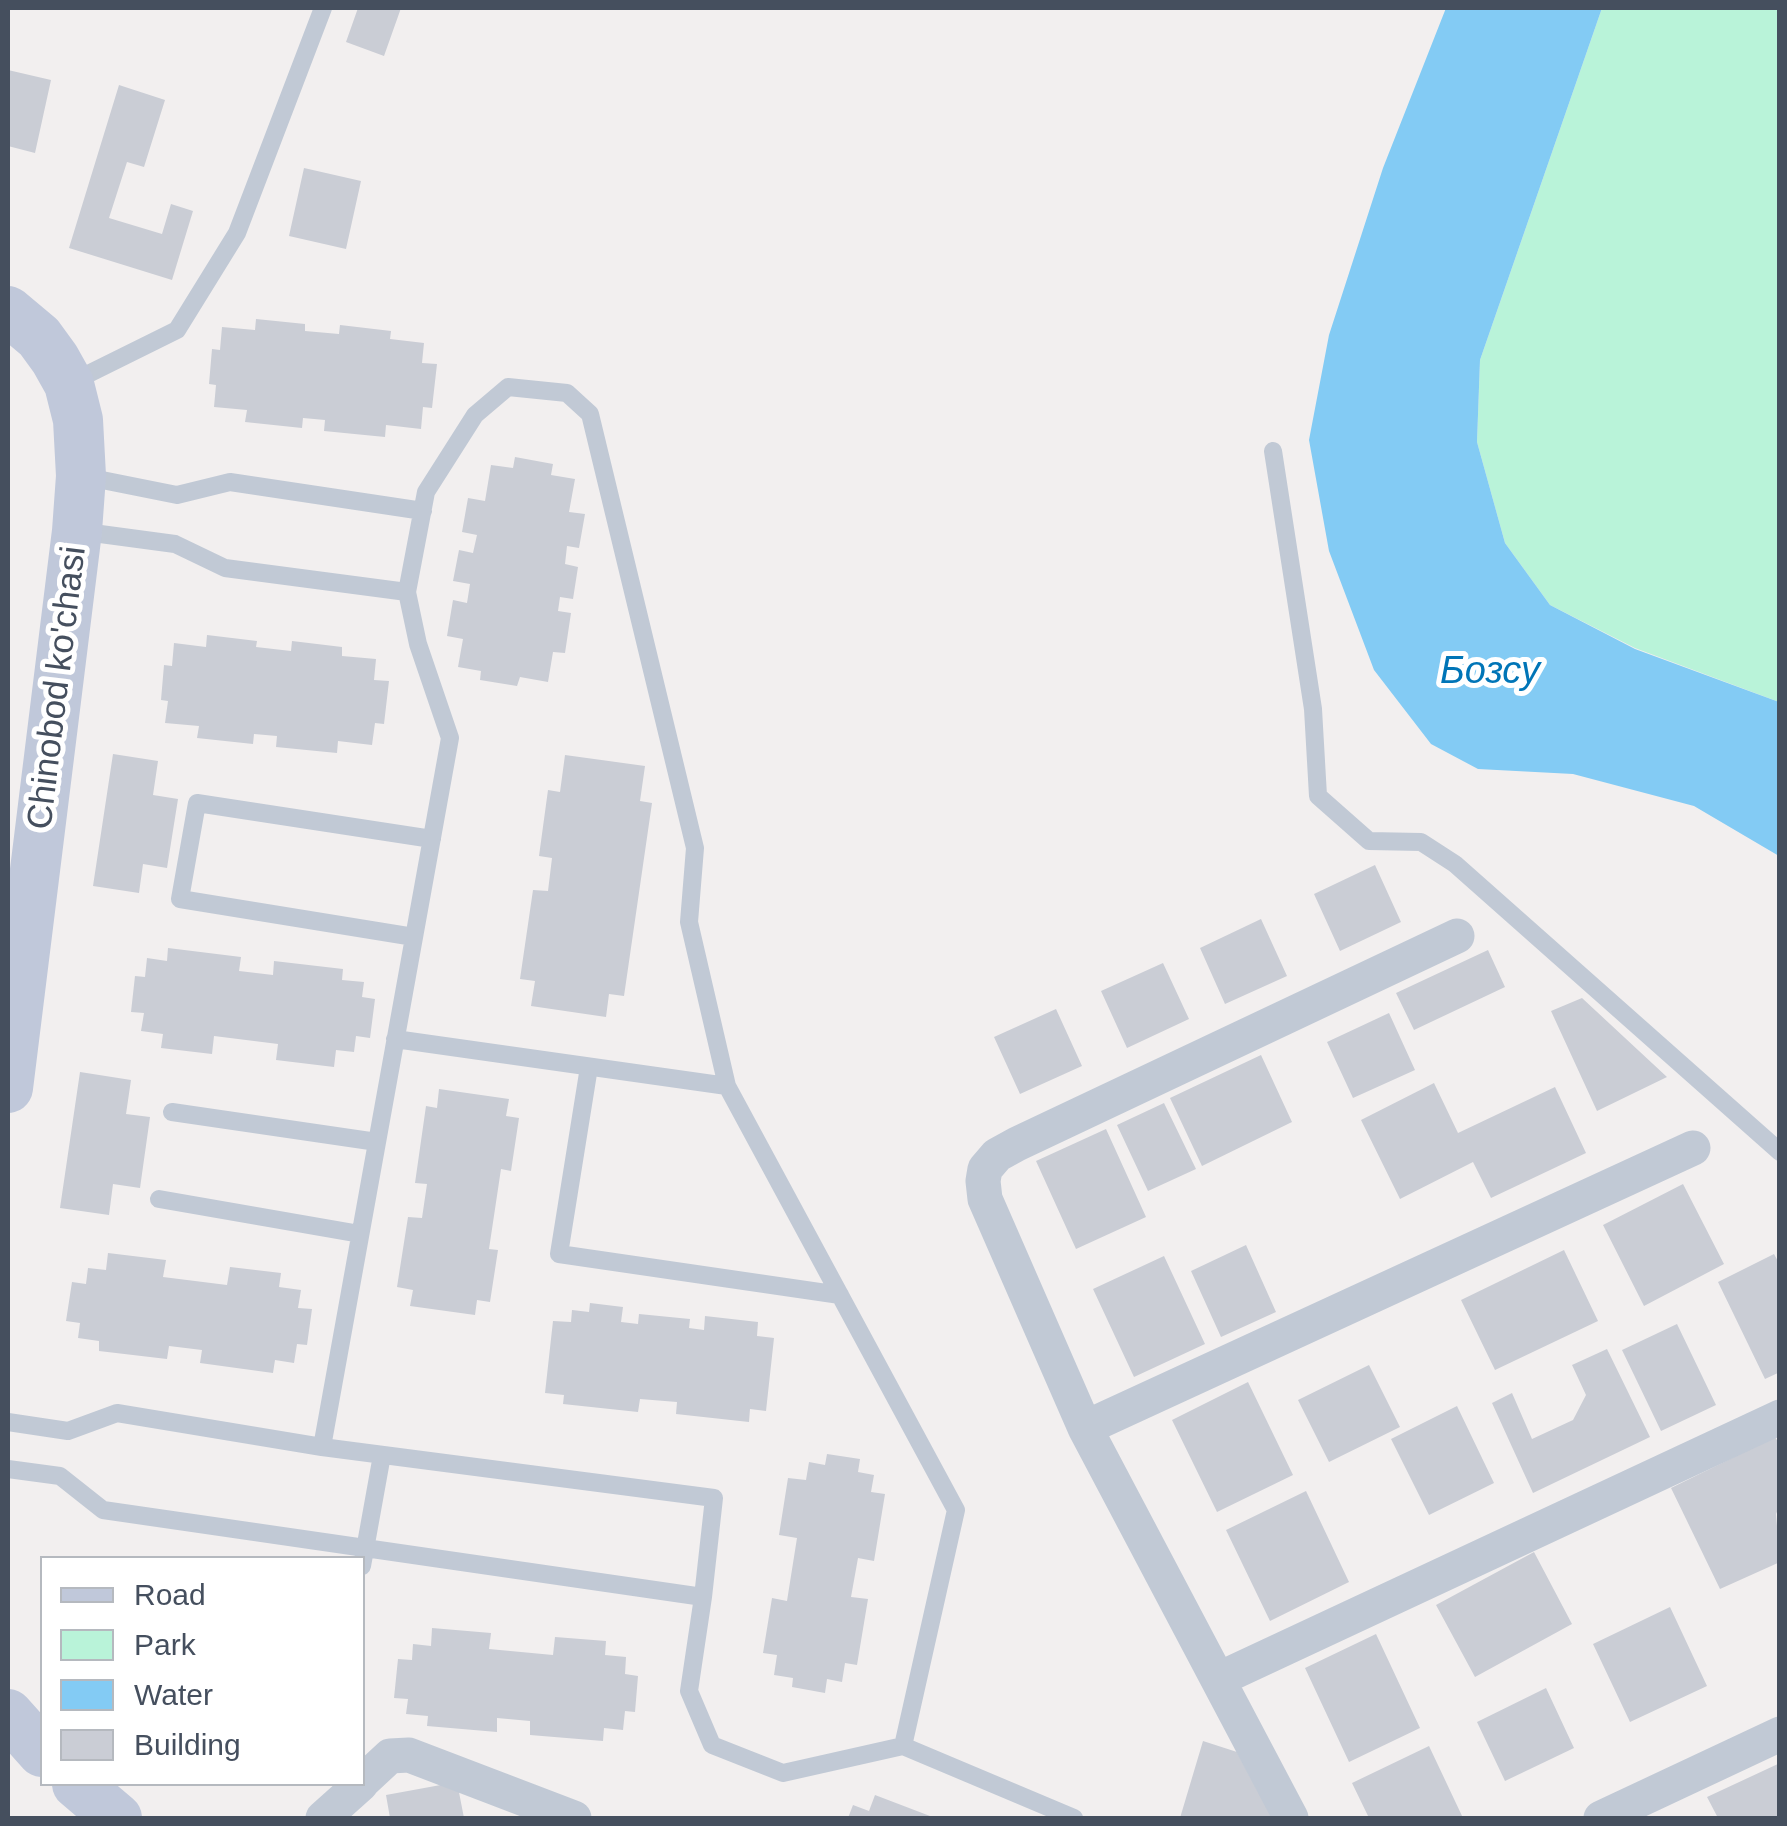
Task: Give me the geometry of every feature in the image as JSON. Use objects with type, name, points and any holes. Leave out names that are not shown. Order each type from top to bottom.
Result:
[{"type":"street","name":"Chinobod ko'chasi","points":[[8,311],[38,337],[69,384],[78,420],[82,476],[15,976],[8,1088]]},
{"type":"street","points":[[1291,1818],[1084,1428],[985,1200],[984,1169],[1017,1144],[1457,936]]},
{"type":"street","points":[[1084,1428],[1693,1148]]},
{"type":"street","points":[[1219,1679],[1780,1417]]},
{"type":"street","points":[[8,1714],[40,1750]]},
{"type":"street","points":[[1601,1818],[1780,1734]]},
{"type":"street","points":[[365,1780],[390,1756],[410,1754],[574,1818]]},
{"type":"street","points":[[79,1786],[117,1818]]},
{"type":"street","points":[[324,1818],[359,1786]]},
{"type":"lane","points":[[69,384],[177,330],[237,233],[322,8]]},
{"type":"lane","points":[[322,1447],[450,738],[418,644],[408,592],[426,492],[475,415],[508,387],[567,393],[590,414],[695,848],[689,922],[727,1086],[956,1510],[903,1746]]},
{"type":"lane","points":[[1274,451],[1312,709],[1318,796],[1368,841],[1421,842],[1454,864],[1780,1152]]},
{"type":"lane","points":[[82,476],[177,496],[230,482],[423,511]]},
{"type":"lane","points":[[77,531],[175,544],[226,568],[408,592]]},
{"type":"lane","points":[[414,936],[180,898],[197,802],[432,839]]},
{"type":"lane","points":[[395,1039],[727,1086]]},
{"type":"lane","points":[[589,1067],[559,1254],[840,1294]]},
{"type":"lane","points":[[172,1112],[377,1142]]},
{"type":"lane","points":[[159,1198],[360,1234]]},
{"type":"lane","points":[[8,1422],[68,1431],[117,1413],[322,1447],[714,1498],[689,1691],[712,1745],[783,1773],[903,1746],[1074,1818]]},
{"type":"lane","points":[[364,1556],[382,1454]]},
{"type":"lane","points":[[8,1470],[60,1476],[102,1510],[358,1556]]},
{"type":"lane","points":[[365,1557],[704,1597]]},
{"type":"green space","points":[[1602,8],[1779,8],[1779,702],[1635,648],[1550,605],[1505,543],[1477,442],[1480,360]]},
{"type":"water","name":"Бозсу","points":[[1446,8],[1602,8],[1480,360],[1477,442],[1505,543],[1550,605],[1635,649],[1779,702],[1779,856],[1694,806],[1573,774],[1478,769],[1431,744],[1374,670],[1329,551],[1309,440],[1329,335],[1383,168]]},
{"type":"building","points":[[358,8],[401,8],[384,56],[346,42]]},
{"type":"building","points":[[8,70],[51,80],[35,153],[8,146]]},
{"type":"building","points":[[119,85],[165,100],[144,167],[127,162],[109,218],[162,234],[171,204],[193,211],[172,280],[69,248]]},
{"type":"building","points":[[304,168],[361,181],[346,249],[289,236]]},
{"type":"building","points":[[256,319],[305,324],[305,331],[339,334],[340,325],[391,331],[390,339],[424,343],[422,363],[437,364],[432,408],[423,407],[421,429],[386,425],[385,437],[324,431],[325,420],[303,418],[302,428],[245,422],[247,410],[214,407],[216,385],[209,384],[212,349],[220,350],[222,327],[255,330]]},
{"type":"building","points":[[515,457],[553,464],[551,475],[575,479],[569,512],[585,514],[579,548],[567,546],[565,564],[578,567],[573,599],[560,597],[558,611],[571,613],[565,653],[553,652],[548,682],[520,677],[517,686],[480,680],[481,671],[458,667],[463,639],[447,636],[453,600],[467,603],[470,584],[453,581],[459,550],[473,553],[477,535],[462,532],[468,498],[485,501],[491,465],[513,468]]},
{"type":"building","points":[[207,635],[257,641],[256,647],[291,651],[292,641],[342,647],[342,656],[376,659],[374,680],[389,681],[384,724],[375,723],[372,745],[338,741],[337,753],[276,747],[277,736],[254,734],[253,744],[197,738],[199,726],[165,723],[168,701],[161,700],[164,665],[172,666],[174,643],[206,647]]},
{"type":"building","points":[[113,754],[158,761],[153,795],[178,799],[167,868],[143,864],[139,893],[93,886]]},
{"type":"building","points":[[565,755],[645,766],[640,801],[652,803],[624,996],[609,994],[606,1017],[531,1006],[535,981],[520,979],[533,890],[548,891],[552,858],[539,856],[548,790],[560,792]]},
{"type":"building","points":[[1375,865],[1401,922],[1340,951],[1314,894]]},
{"type":"building","points":[[1261,919],[1287,976],[1225,1004],[1200,948]]},
{"type":"building","points":[[168,948],[241,957],[239,971],[273,975],[274,961],[343,969],[342,980],[364,982],[362,997],[375,999],[370,1038],[356,1036],[354,1052],[336,1050],[334,1067],[276,1060],[278,1044],[214,1036],[212,1054],[161,1048],[163,1034],[141,1031],[144,1013],[131,1012],[135,976],[145,977],[147,958],[167,961]]},
{"type":"building","points":[[1488,950],[1505,987],[1414,1030],[1396,993]]},
{"type":"building","points":[[1163,963],[1189,1019],[1127,1048],[1101,991]]},
{"type":"building","points":[[1582,998],[1667,1077],[1597,1111],[1551,1011]]},
{"type":"building","points":[[1056,1009],[1082,1066],[1020,1094],[994,1037]]},
{"type":"building","points":[[1389,1013],[1415,1070],[1353,1098],[1327,1042]]},
{"type":"building","points":[[1261,1055],[1292,1122],[1202,1166],[1170,1098]]},
{"type":"building","points":[[80,1072],[131,1080],[126,1114],[150,1117],[140,1188],[113,1184],[109,1215],[60,1208]]},
{"type":"building","points":[[1434,1083],[1458,1133],[1555,1087],[1586,1153],[1491,1198],[1473,1162],[1400,1199],[1361,1120]]},
{"type":"building","points":[[439,1089],[509,1099],[506,1116],[519,1118],[511,1171],[501,1169],[489,1249],[498,1250],[490,1302],[477,1300],[475,1315],[410,1306],[413,1290],[397,1287],[408,1217],[422,1218],[427,1184],[415,1183],[426,1106],[437,1108]]},
{"type":"building","points":[[1164,1103],[1196,1169],[1148,1191],[1117,1125]]},
{"type":"building","points":[[1106,1129],[1146,1217],[1076,1249],[1036,1161]]},
{"type":"building","points":[[1683,1184],[1724,1264],[1644,1306],[1603,1225]]},
{"type":"building","points":[[1246,1245],[1276,1312],[1221,1337],[1191,1271]]},
{"type":"building","points":[[1564,1250],[1598,1321],[1495,1370],[1461,1300]]},
{"type":"building","points":[[108,1253],[166,1260],[163,1277],[227,1285],[230,1267],[281,1273],[279,1287],[301,1290],[298,1308],[312,1309],[307,1345],[297,1344],[294,1363],[275,1360],[273,1373],[200,1363],[202,1350],[169,1346],[167,1359],[99,1351],[99,1341],[78,1338],[80,1323],[66,1321],[72,1282],[86,1284],[88,1268],[106,1270]]},
{"type":"building","points":[[1774,1254],[1780,1265],[1780,1372],[1765,1379],[1718,1282]]},
{"type":"building","points":[[1164,1256],[1205,1344],[1134,1377],[1093,1289]]},
{"type":"building","points":[[590,1303],[623,1307],[621,1322],[638,1324],[639,1314],[690,1319],[689,1328],[704,1330],[705,1316],[758,1322],[757,1336],[774,1338],[766,1411],[750,1409],[749,1422],[676,1414],[677,1402],[640,1399],[638,1412],[563,1404],[564,1395],[545,1393],[553,1321],[571,1322],[572,1310],[589,1312]]},
{"type":"building","points":[[1677,1324],[1716,1405],[1661,1431],[1622,1350]]},
{"type":"building","points":[[1607,1349],[1650,1437],[1533,1493],[1492,1403],[1512,1393],[1532,1439],[1573,1420],[1586,1395],[1572,1365]]},
{"type":"building","points":[[1369,1365],[1400,1427],[1329,1462],[1298,1400]]},
{"type":"building","points":[[1248,1382],[1293,1475],[1217,1512],[1172,1420]]},
{"type":"building","points":[[1457,1406],[1494,1483],[1429,1515],[1391,1439]]},
{"type":"building","points":[[1775,1437],[1780,1445],[1780,1505],[1776,1514],[1780,1562],[1720,1589],[1671,1488]]},
{"type":"building","points":[[827,1454],[860,1459],[858,1472],[874,1475],[871,1492],[885,1494],[874,1561],[858,1558],[851,1597],[868,1599],[857,1665],[845,1663],[842,1682],[827,1679],[825,1693],[792,1687],[793,1678],[774,1675],[777,1655],[763,1653],[772,1598],[787,1601],[797,1538],[779,1535],[788,1478],[806,1480],[809,1462],[825,1465]]},
{"type":"building","points":[[1306,1491],[1349,1582],[1270,1621],[1226,1530]]},
{"type":"building","points":[[1534,1552],[1572,1624],[1475,1677],[1436,1605]]},
{"type":"building","points":[[1670,1607],[1707,1686],[1630,1722],[1593,1644]]},
{"type":"building","points":[[432,1628],[491,1633],[489,1649],[553,1655],[555,1637],[606,1641],[605,1655],[626,1657],[625,1674],[638,1676],[635,1712],[625,1711],[623,1730],[604,1728],[603,1741],[530,1735],[530,1721],[497,1718],[497,1732],[427,1726],[428,1716],[406,1714],[408,1699],[394,1698],[398,1659],[412,1660],[413,1644],[431,1646]]},
{"type":"building","points":[[1376,1634],[1420,1728],[1349,1762],[1305,1668]]},
{"type":"building","points":[[1546,1688],[1574,1748],[1505,1781],[1477,1722]]},
{"type":"building","points":[[1203,1741],[1237,1752],[1272,1818],[1180,1818]]},
{"type":"building","points":[[1429,1746],[1463,1818],[1369,1818],[1352,1783]]},
{"type":"building","points":[[1780,1763],[1780,1818],[1718,1818],[1707,1797]]},
{"type":"building","points":[[457,1782],[464,1818],[390,1818],[386,1795]]},
{"type":"building","points":[[875,1795],[930,1816],[848,1818],[853,1805],[869,1811]]}]
